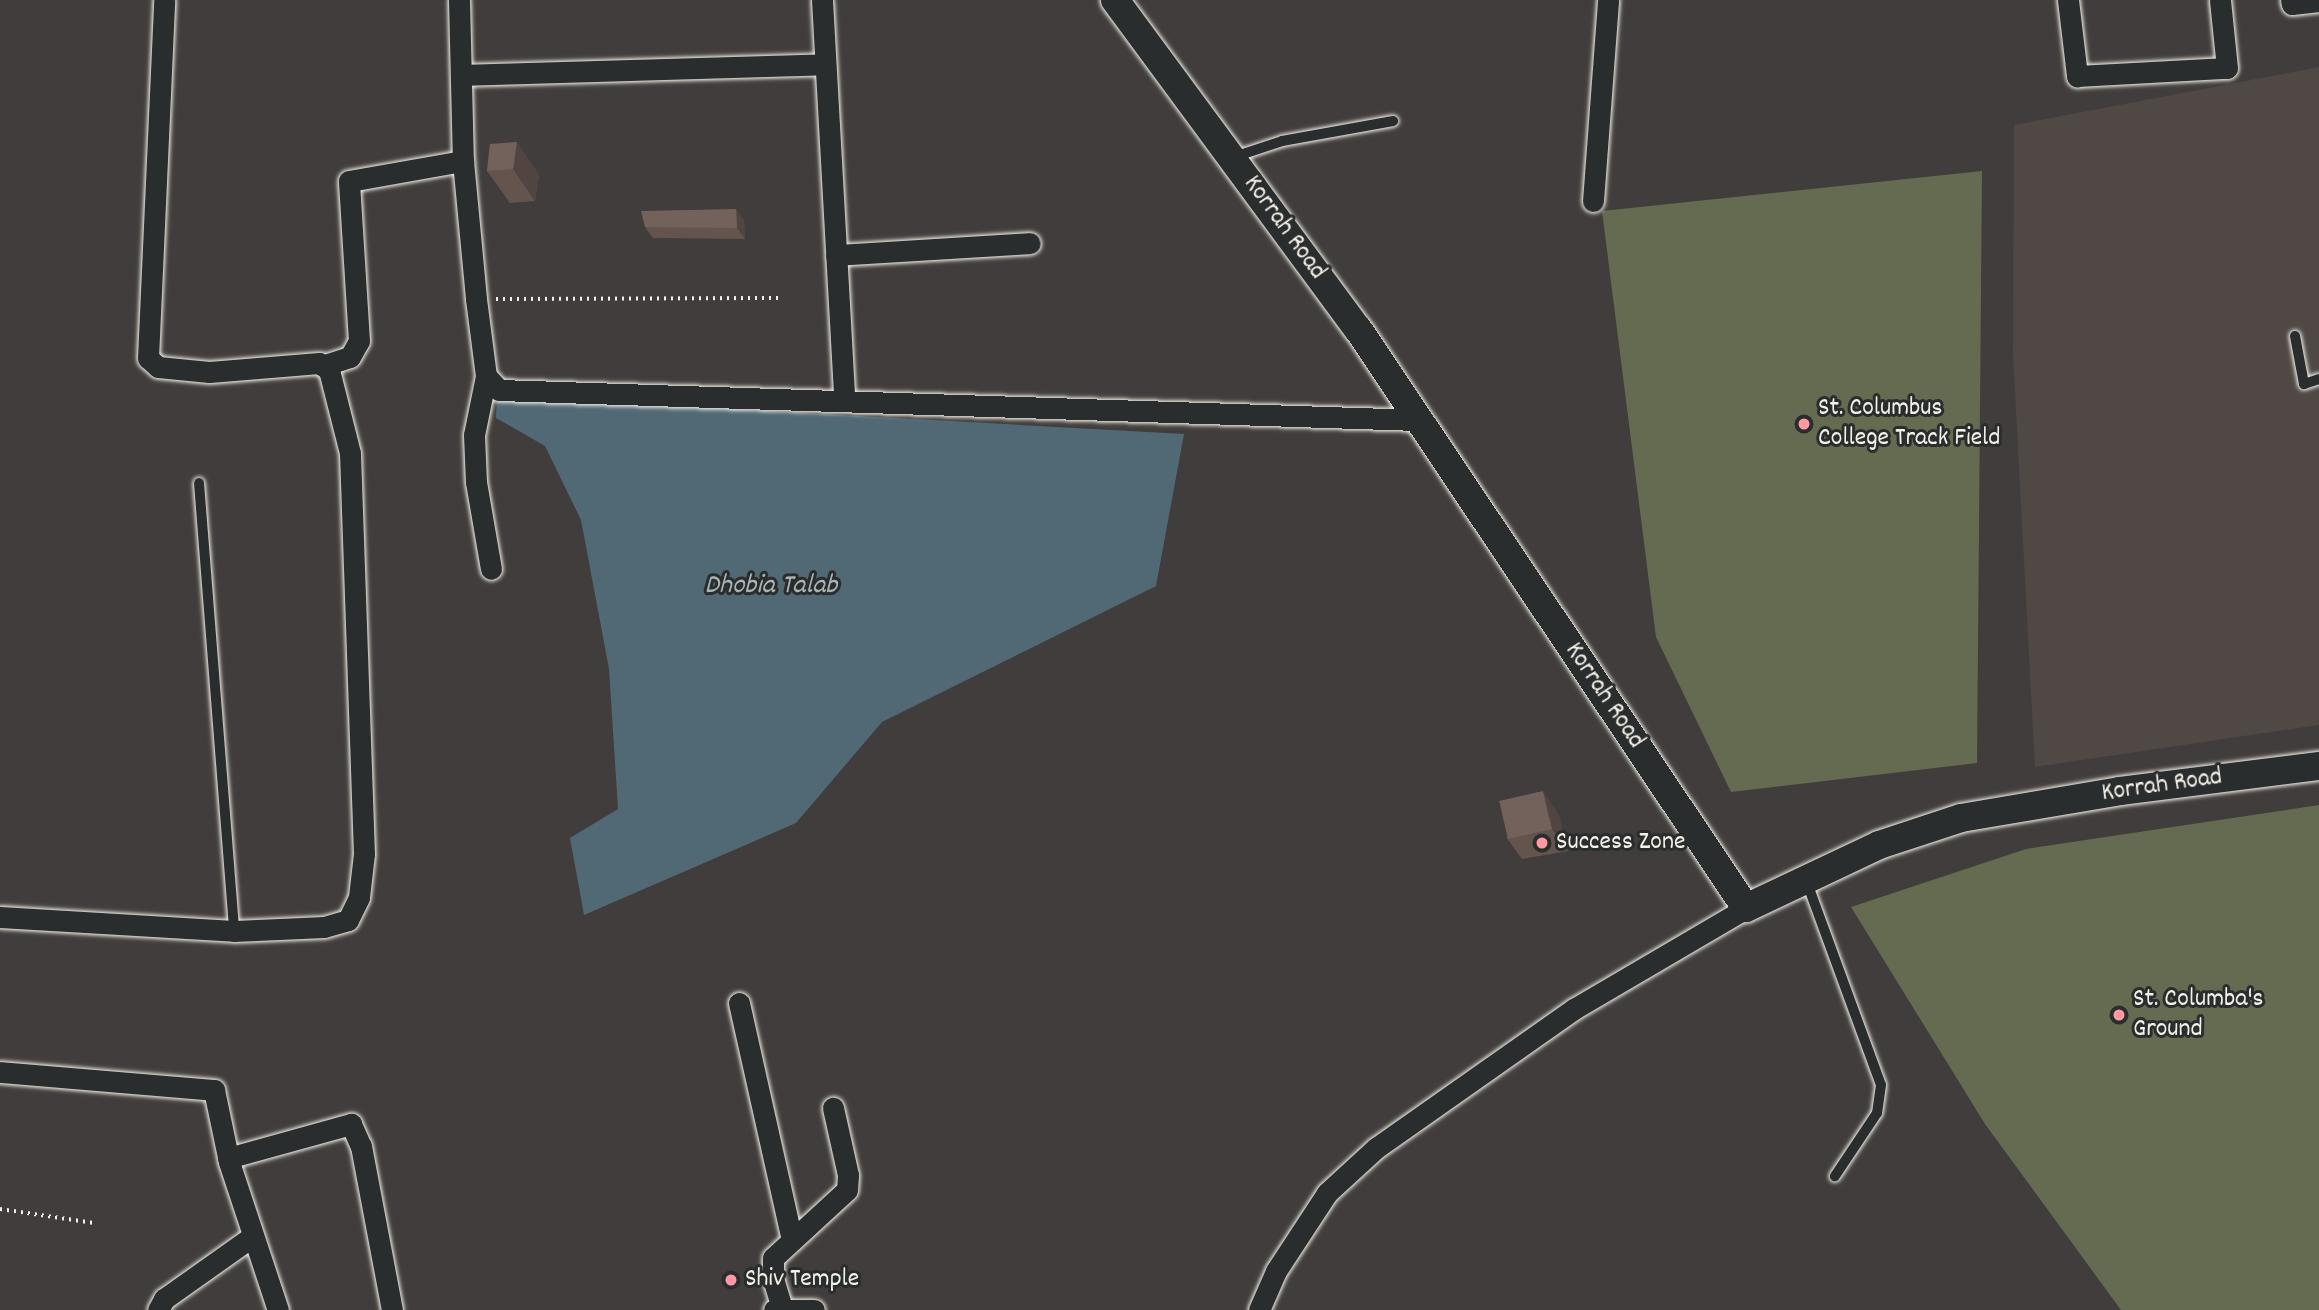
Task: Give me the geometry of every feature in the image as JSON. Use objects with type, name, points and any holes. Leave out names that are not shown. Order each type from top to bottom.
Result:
[{"type":"main road","name":"Korrah Road","points":[[1115,0],[1419,420],[1746,908],[1879,845],[1961,818],[2120,791],[2319,766]]},
{"type":"street","points":[[164,0],[149,361],[158,368],[209,372],[325,365],[350,357],[359,341],[349,181],[463,161]]},
{"type":"street","points":[[459,0],[463,161],[486,376],[474,435],[476,482],[491,569]]},
{"type":"street","points":[[822,0],[844,400]]},
{"type":"street","points":[[1593,201],[1608,0]]},
{"type":"street","points":[[2067,0],[2077,76],[2227,68],[2220,0]]},
{"type":"street","points":[[2291,0],[2292,4],[2319,1]]},
{"type":"street","points":[[461,75],[825,64]]},
{"type":"street","points":[[836,255],[1030,243]]},
{"type":"street","points":[[0,917],[233,931],[338,925],[355,911],[364,854],[350,453],[334,382],[325,365]]},
{"type":"street","points":[[486,376],[495,387],[506,391],[1419,420]]},
{"type":"street","points":[[1259,1310],[1276,1271],[1327,1193],[1376,1148],[1574,1009],[1746,908]]},
{"type":"street","points":[[739,1003],[792,1240]]},
{"type":"street","points":[[0,1072],[214,1090],[228,1158],[278,1310]]},
{"type":"street","points":[[814,1310],[778,1309],[771,1264],[792,1240],[847,1190],[833,1108]]},
{"type":"street","points":[[228,1158],[351,1124],[362,1146],[392,1310]]},
{"type":"street","points":[[158,1310],[164,1299],[253,1236]]},
{"type":"lane","points":[[1231,158],[1282,141],[1393,121]]},
{"type":"lane","points":[[2295,336],[2304,384],[2319,379]]},
{"type":"lane","points":[[199,483],[233,931]]},
{"type":"lane","points":[[1805,878],[1881,1084],[1877,1113],[1835,1176]]},
{"type":"path","points":[[476,299],[780,298]]},
{"type":"path","points":[[0,1209],[94,1223]]},
{"type":"shaded area","points":[[2319,67],[2319,725],[2035,767],[2013,355],[2014,125]]},
{"type":"green space","name":"St. Columbus College Track Field","points":[[1982,171],[1977,763],[1731,792],[1656,637],[1602,211]]},
{"type":"green space","name":"St. Columba's Ground","points":[[2319,805],[2319,1310],[2121,1310],[1985,1124],[1851,907],[2026,849]]},
{"type":"water","name":"Dhobia Talab","points":[[497,396],[1184,434],[1156,586],[882,722],[796,823],[584,915],[570,838],[618,809],[609,669],[581,520],[545,446],[496,418]]},
{"type":"building","points":[[517,142],[513,169],[487,171],[490,144]]},
{"type":"building","points":[[736,209],[737,228],[645,227],[641,211]]},
{"type":"building","points":[[1543,791],[1552,829],[1508,839],[1499,801]]},
{"type":"place","name":"St. Columbus College Track Field","points":[[1804,424]]},
{"type":"place","name":"Success Zone","points":[[1542,843]]},
{"type":"place","name":"St. Columba's Ground","points":[[2119,1015]]},
{"type":"place","name":"Shiv Temple","points":[[731,1280]]}]
